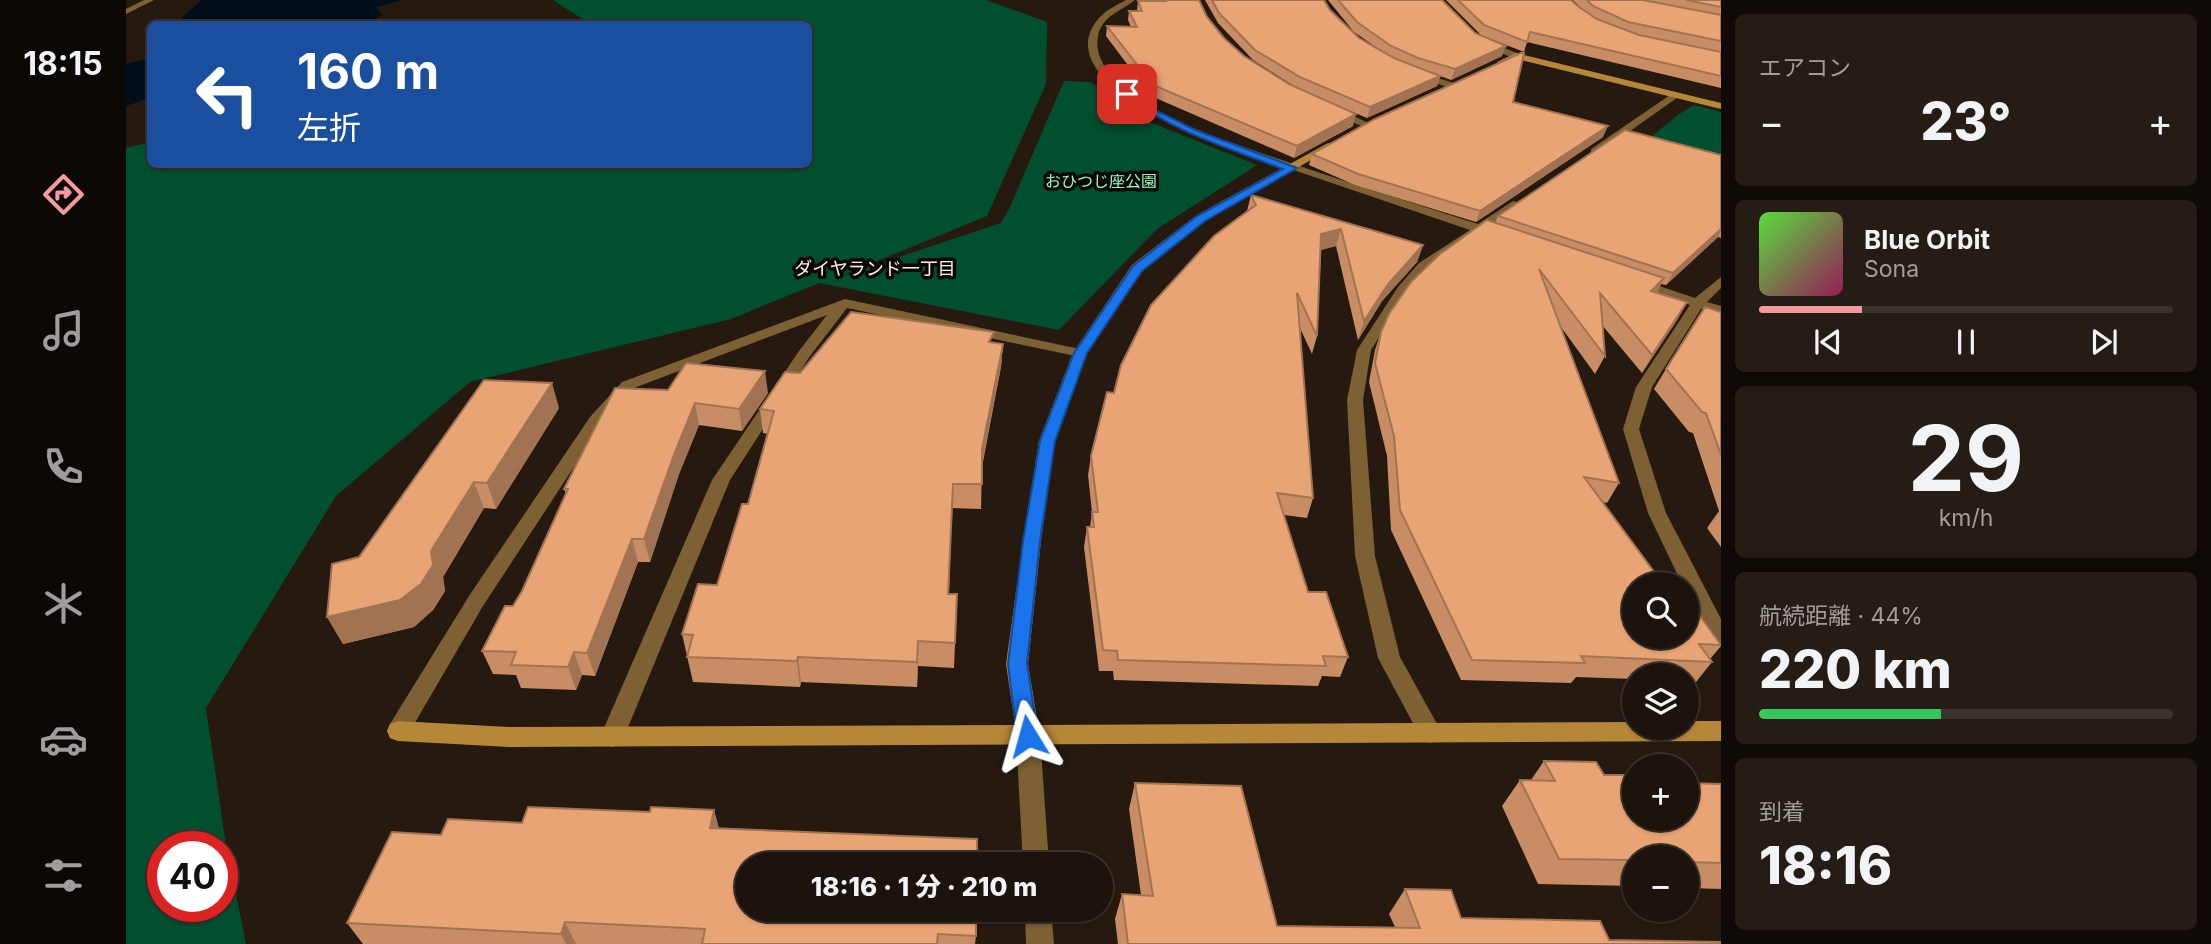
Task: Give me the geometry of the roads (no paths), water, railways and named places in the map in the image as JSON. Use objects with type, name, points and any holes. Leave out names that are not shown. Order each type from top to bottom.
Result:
[{"type":"street","points":[[126,12],[150,0]]},
{"type":"street","points":[[1131,0],[1100,21],[1094,42],[1098,64],[1109,79],[1152,112],[1192,132],[1292,168],[1486,232]]},
{"type":"street","points":[[1476,39],[1516,56],[1721,106]]},
{"type":"street","points":[[1483,70],[1516,56]]},
{"type":"street","points":[[1408,71],[1457,83],[1427,96]]},
{"type":"street","points":[[1583,158],[1676,95]]},
{"type":"street","points":[[1034,852],[1028,736],[1017,664],[1047,441],[1080,353],[1137,268],[1201,218],[1373,122],[1322,105]]},
{"type":"street","points":[[1430,733],[1389,658],[1368,568],[1355,400],[1364,350],[1403,290],[1424,266],[1486,232],[1526,198]]},
{"type":"street","points":[[1621,277],[1721,311]]},
{"type":"street","points":[[1721,281],[1698,303],[1644,387],[1631,429],[1657,513],[1700,602],[1721,637]]},
{"type":"street","points":[[1080,353],[845,303],[628,385],[588,432],[476,601],[398,731],[509,737],[1721,731]]},
{"type":"street","points":[[612,737],[720,480],[804,354],[845,303]]},
{"type":"street","points":[[1039,922],[1040,944]]},
{"type":"water","points":[[201,0],[401,0],[376,7],[382,15],[372,21],[178,21]]},
{"type":"water","points":[[147,59],[147,99],[126,106],[126,64]]},
{"type":"district","name":"ダイヤランド一丁目","points":[[875,268]]},
{"type":"park label","name":"おひつじ座公園","points":[[1101,181]]}]
